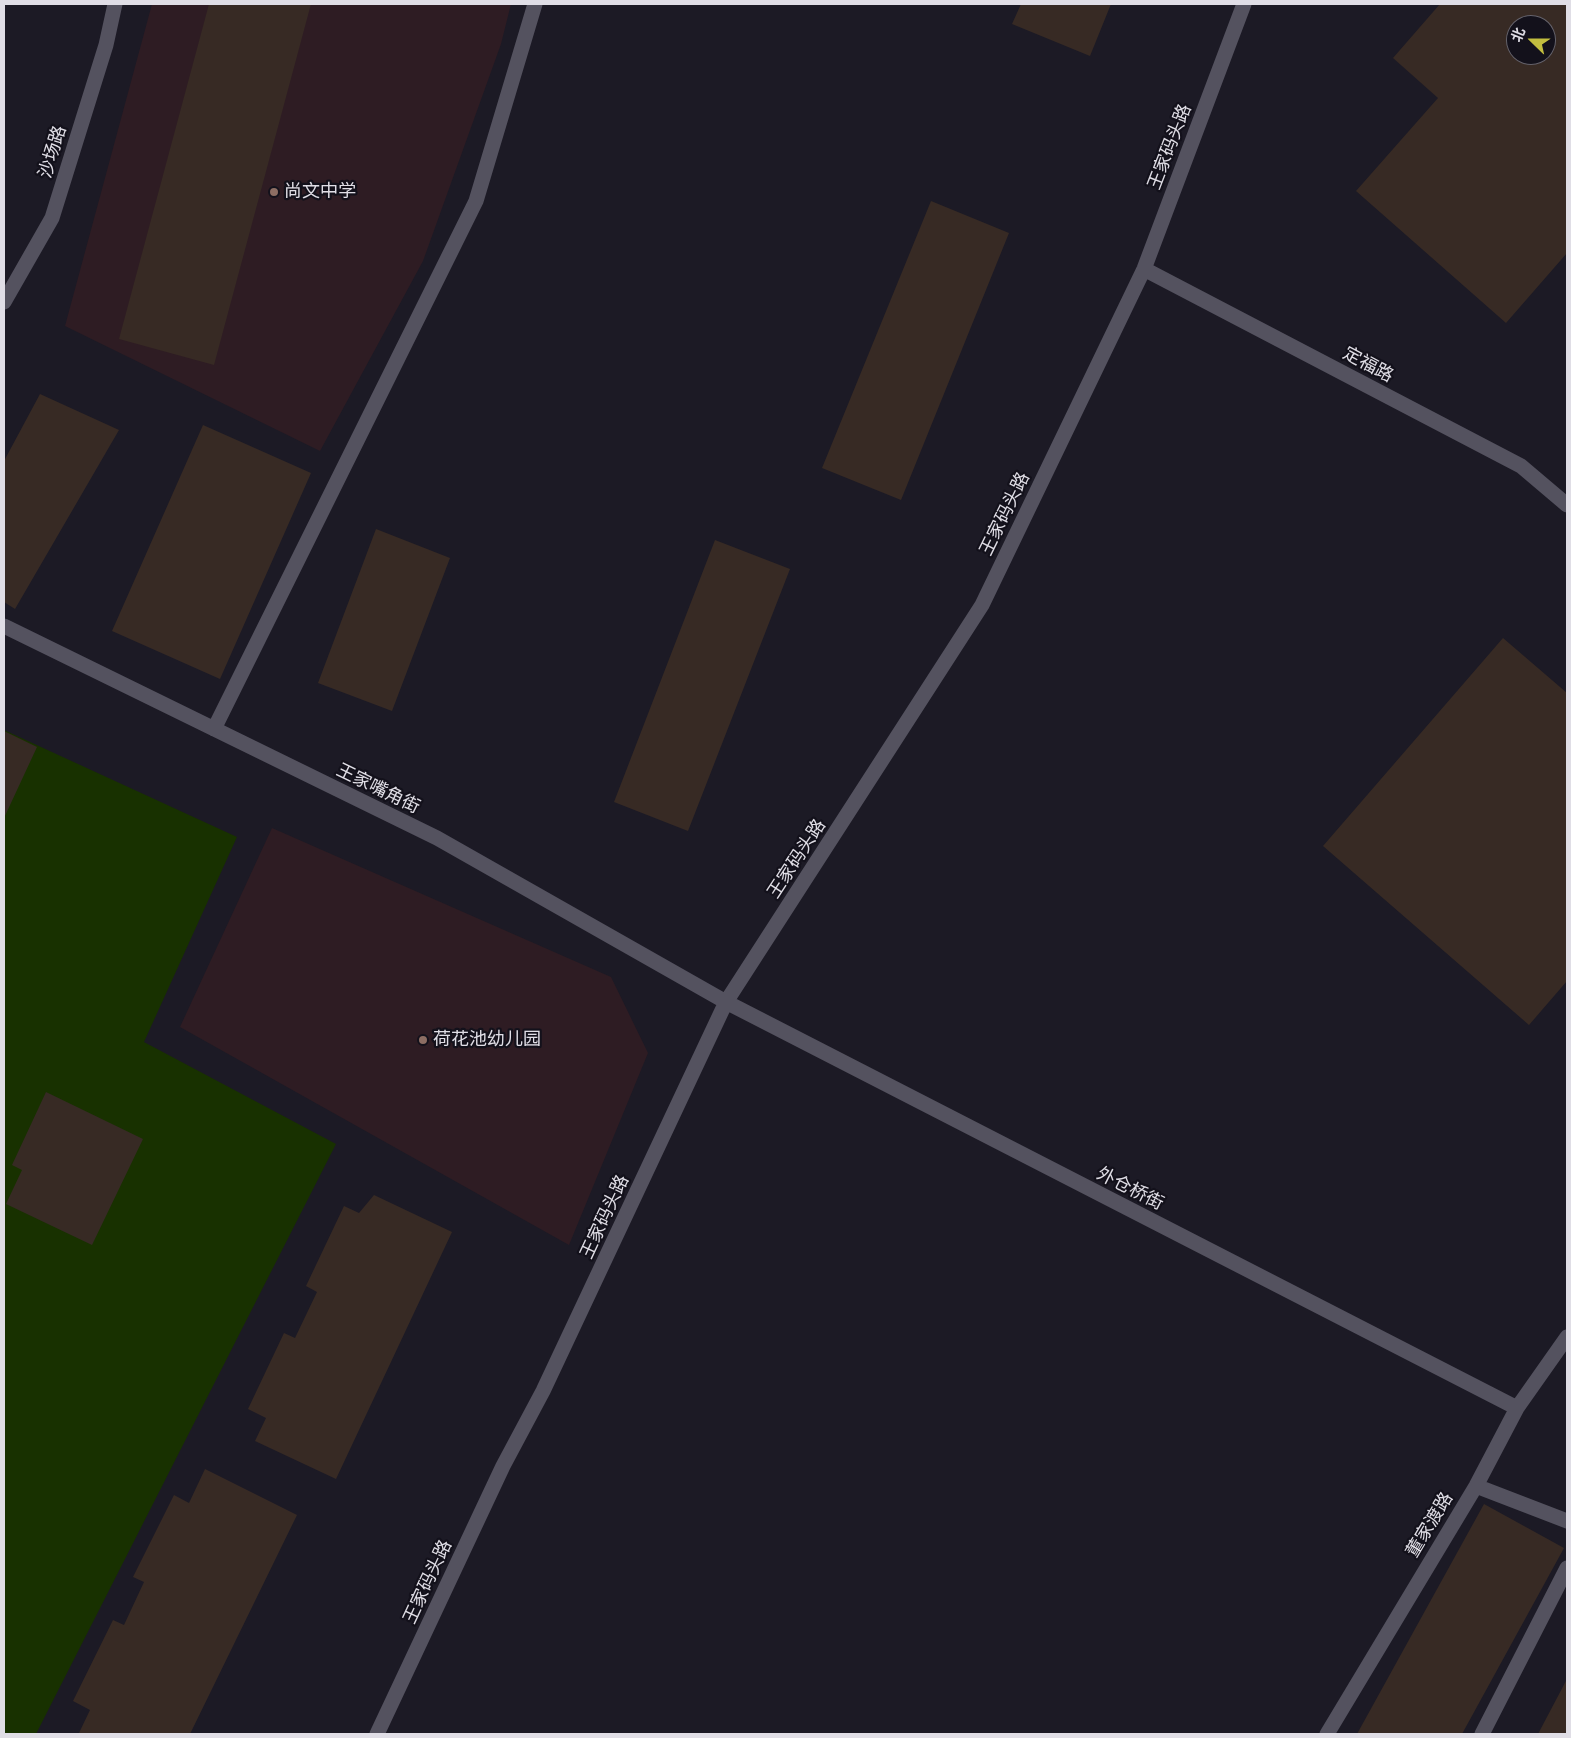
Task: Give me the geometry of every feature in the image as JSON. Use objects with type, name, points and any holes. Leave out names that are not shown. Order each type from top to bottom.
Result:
[{"type":"street","name":"沙场路","points":[[4,302],[52,218],[106,45],[115,4]]},
{"type":"street","points":[[214,729],[476,201],[535,4]]},
{"type":"street","name":"王家码头路","points":[[377,1734],[503,1466],[547,1382],[726,1002],[982,605],[1144,269],[1244,4]]},
{"type":"street","name":"定福路","points":[[1144,269],[1521,466],[1567,505]]},
{"type":"street","name":"王家嘴角街","points":[[4,626],[437,838],[726,1002]]},
{"type":"street","name":"外仓桥街","points":[[726,1002],[1517,1408]]},
{"type":"street","name":"董家渡路","points":[[1327,1734],[1476,1486],[1517,1408],[1567,1337]]},
{"type":"street","points":[[1476,1486],[1567,1521]]},
{"type":"street","points":[[1482,1734],[1567,1568]]},
{"type":"shaded area","name":"尚文中学","points":[[152,4],[511,4],[501,44],[423,261],[320,451],[65,326]]},
{"type":"shaded area","name":"荷花池幼儿园","points":[[272,828],[611,977],[648,1053],[569,1245],[180,1027]]},
{"type":"green space","points":[[4,730],[237,837],[144,1042],[336,1144],[36,1734],[4,1734]]},
{"type":"building","points":[[209,4],[311,4],[214,365],[119,339]]},
{"type":"building","points":[[1021,4],[1111,4],[1090,56],[1012,24]]},
{"type":"building","points":[[1440,4],[1567,4],[1567,253],[1506,323],[1356,191],[1438,98],[1393,58]]},
{"type":"building","points":[[931,201],[1009,233],[901,500],[822,468]]},
{"type":"building","points":[[40,394],[119,430],[15,609],[4,602],[4,461]]},
{"type":"building","points":[[203,425],[311,473],[220,679],[112,631]]},
{"type":"building","points":[[376,529],[450,558],[392,711],[318,683]]},
{"type":"building","points":[[715,540],[790,569],[688,831],[614,802]]},
{"type":"building","points":[[1503,638],[1567,693],[1567,981],[1529,1025],[1323,846]]},
{"type":"building","points":[[4,731],[37,747],[4,818]]},
{"type":"building","points":[[46,1092],[143,1139],[92,1245],[6,1204],[22,1170],[12,1165]]},
{"type":"building","points":[[374,1195],[452,1232],[336,1479],[255,1441],[266,1418],[248,1409],[284,1333],[295,1338],[317,1292],[306,1286],[344,1206],[359,1213]]},
{"type":"building","points":[[205,1469],[297,1515],[190,1734],[79,1733],[90,1710],[73,1701],[113,1620],[124,1625],[144,1582],[133,1577],[174,1495],[189,1503]]},
{"type":"building","points":[[1484,1504],[1564,1548],[1462,1734],[1357,1734]]},
{"type":"building","points":[[1567,1679],[1567,1734],[1538,1734]]},
{"type":"place","name":"尚文中学","points":[[274,192]]},
{"type":"place","name":"荷花池幼儿园","points":[[423,1040]]}]
